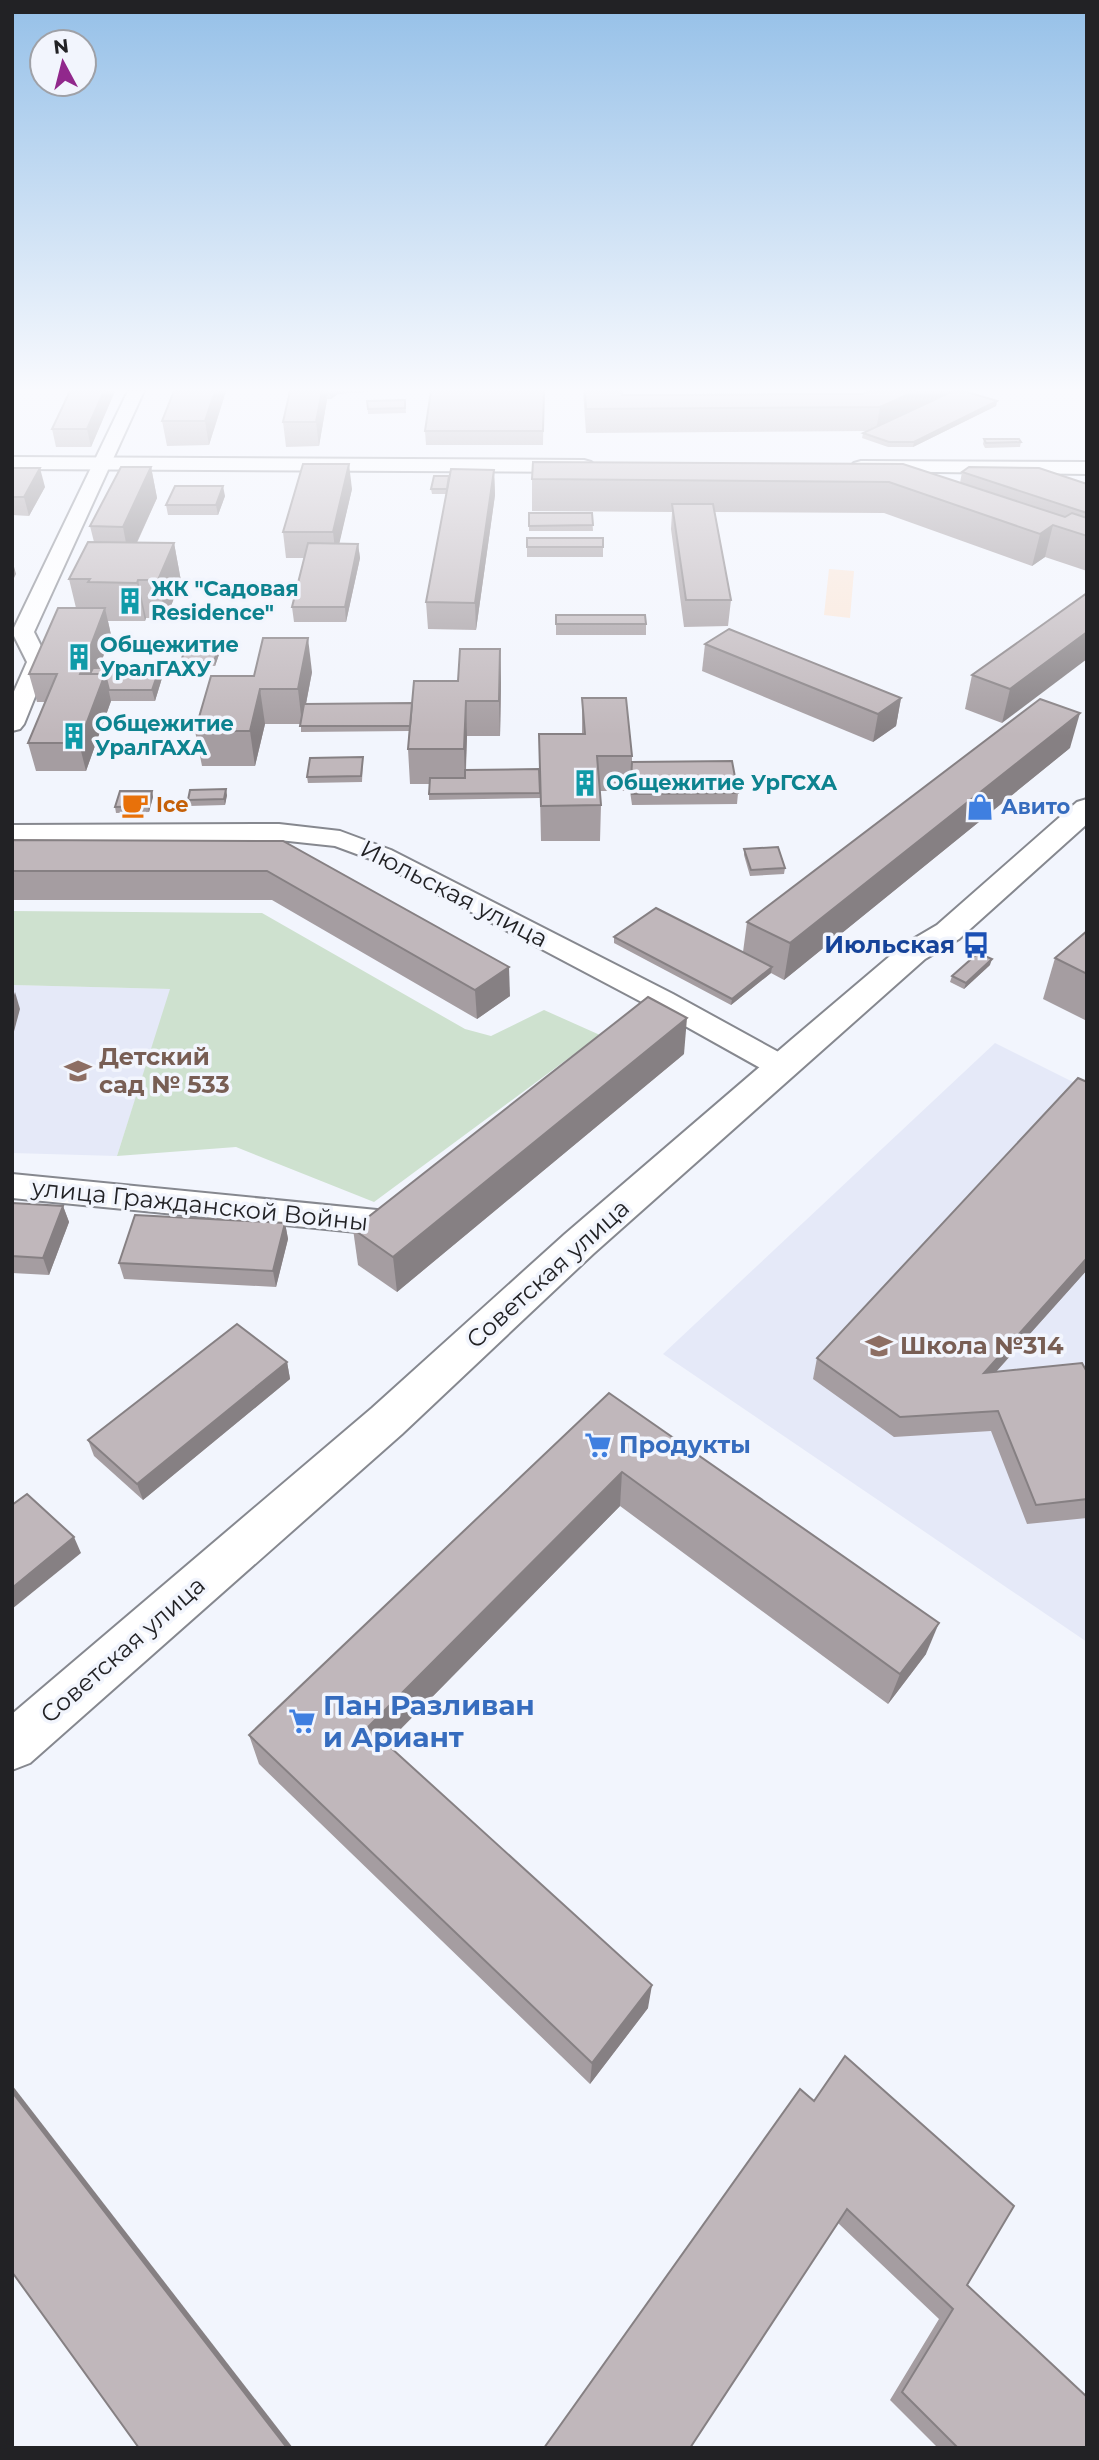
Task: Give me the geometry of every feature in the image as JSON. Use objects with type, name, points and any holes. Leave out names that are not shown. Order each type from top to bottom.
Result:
[{"type":"street","points":[[12,724],[38,662],[23,632],[83,506]]},
{"type":"street","name":"Советская улица","points":[[12,1746],[376,1430],[579,1244],[914,952],[948,932],[1087,808]]},
{"type":"street","name":"Июльская улица","points":[[12,833],[279,832],[340,839],[382,855],[663,1001],[782,1067]]},
{"type":"street","name":"улица Гражданской Войны","points":[[12,1186],[387,1223]]},
{"type":"shaded area","points":[[829,569],[854,571],[850,618],[824,615]]},
{"type":"shaded area","name":"Детский сад № 533","points":[[12,985],[171,989],[117,1156],[12,1153]]},
{"type":"shaded area","name":"Школа №314","points":[[995,1043],[1087,1089],[1087,1642],[663,1354]]},
{"type":"green space","points":[[12,911],[262,913],[465,1029],[491,1036],[544,1010],[600,1035],[374,1202],[236,1147],[117,1156],[170,989],[12,985]]},
{"type":"building","points":[[101,506],[133,506],[123,527],[90,526]]},
{"type":"building","points":[[291,506],[339,506],[333,532],[283,532]]},
{"type":"building","points":[[444,506],[489,506],[475,603],[426,602]]},
{"type":"building","points":[[672,506],[713,506],[731,600],[686,600]]},
{"type":"building","points":[[958,506],[1031,506],[1065,517],[1072,513],[1087,518],[1087,536],[1053,525],[1040,534]]},
{"type":"building","points":[[1065,506],[1087,506],[1087,513]]},
{"type":"building","points":[[529,513],[592,513],[593,525],[529,526]]},
{"type":"building","points":[[527,538],[603,538],[603,547],[527,547]]},
{"type":"building","points":[[88,542],[174,543],[158,580],[138,580],[137,583],[69,579]]},
{"type":"building","points":[[308,543],[358,544],[345,607],[292,607]]},
{"type":"building","points":[[1087,593],[1087,632],[1010,689],[972,675]]},
{"type":"building","points":[[58,608],[105,608],[80,674],[105,674],[79,743],[28,743],[57,674],[29,674]]},
{"type":"building","points":[[556,615],[645,615],[646,624],[556,624]]},
{"type":"building","points":[[729,629],[901,698],[878,714],[705,644]]},
{"type":"building","points":[[263,638],[308,638],[298,689],[260,689],[250,731],[195,731],[211,676],[254,676]]},
{"type":"building","points":[[188,641],[221,641],[214,661],[181,661]]},
{"type":"building","points":[[460,649],[500,649],[499,701],[466,701],[464,749],[408,749],[414,681],[458,681]]},
{"type":"building","points":[[160,667],[152,690],[109,690],[105,674],[90,674],[93,668]]},
{"type":"building","points":[[582,698],[626,698],[632,756],[597,756],[601,805],[541,806],[539,734],[585,734]]},
{"type":"building","points":[[1040,699],[1080,713],[790,943],[747,922]]},
{"type":"building","points":[[412,703],[410,726],[300,726],[304,704]]},
{"type":"building","points":[[363,757],[361,776],[307,777],[310,758]]},
{"type":"building","points":[[732,761],[738,793],[632,794],[632,762]]},
{"type":"building","points":[[539,769],[540,793],[429,794],[430,778],[465,778],[465,770]]},
{"type":"building","points":[[226,789],[224,799],[188,800],[190,790]]},
{"type":"building","points":[[120,791],[152,791],[148,806],[115,807]]},
{"type":"building","points":[[12,840],[283,841],[509,967],[475,990],[267,871],[12,871]]},
{"type":"building","points":[[778,847],[785,868],[751,870],[744,849]]},
{"type":"building","points":[[656,908],[772,967],[732,999],[614,937]]},
{"type":"building","points":[[1087,931],[1087,974],[1055,958]]},
{"type":"building","points":[[978,953],[992,959],[966,983],[952,976]]},
{"type":"building","points":[[648,997],[687,1018],[393,1257],[353,1229]]},
{"type":"building","points":[[1078,1078],[1087,1082],[1087,1258],[984,1373],[1082,1363],[1087,1372],[1087,1499],[1036,1505],[998,1411],[900,1417],[817,1358]]},
{"type":"building","points":[[12,1203],[63,1206],[43,1258],[12,1256]]},
{"type":"building","points":[[135,1215],[285,1223],[273,1271],[119,1263]]},
{"type":"building","points":[[237,1324],[287,1362],[137,1484],[88,1440]]},
{"type":"building","points":[[609,1393],[939,1623],[900,1674],[622,1472],[368,1727],[652,1985],[592,2063],[249,1735]]},
{"type":"building","points":[[27,1494],[74,1537],[12,1588],[12,1505]]},
{"type":"building","points":[[845,2056],[1014,2206],[967,2285],[1087,2397],[1087,2448],[958,2448],[902,2392],[953,2309],[847,2209],[690,2448],[544,2448],[800,2089],[814,2101]]},
{"type":"building","points":[[12,2092],[287,2448],[139,2448],[12,2272]]},
{"type":"place","name":"ЖК \"Садовая Residence\"","points":[[130,601]]},
{"type":"place","name":"Общежитие УралГАХУ","points":[[79,657]]},
{"type":"place","name":"Общежитие УралГАХА","points":[[74,736]]},
{"type":"place","name":"Общежитие УрГСХА","points":[[585,783]]},
{"type":"place","name":"Ice","points":[[135,805]]},
{"type":"place","name":"Авито","points":[[980,807]]},
{"type":"place","name":"Июльская","points":[[976,945]]},
{"type":"place","name":"Детский сад № 533","points":[[78,1071]]},
{"type":"place","name":"Школа №314","points":[[879,1346]]},
{"type":"place","name":"Продукты","points":[[598,1445]]},
{"type":"place","name":"Пан Разливан и Ариант","points":[[302,1721]]}]
